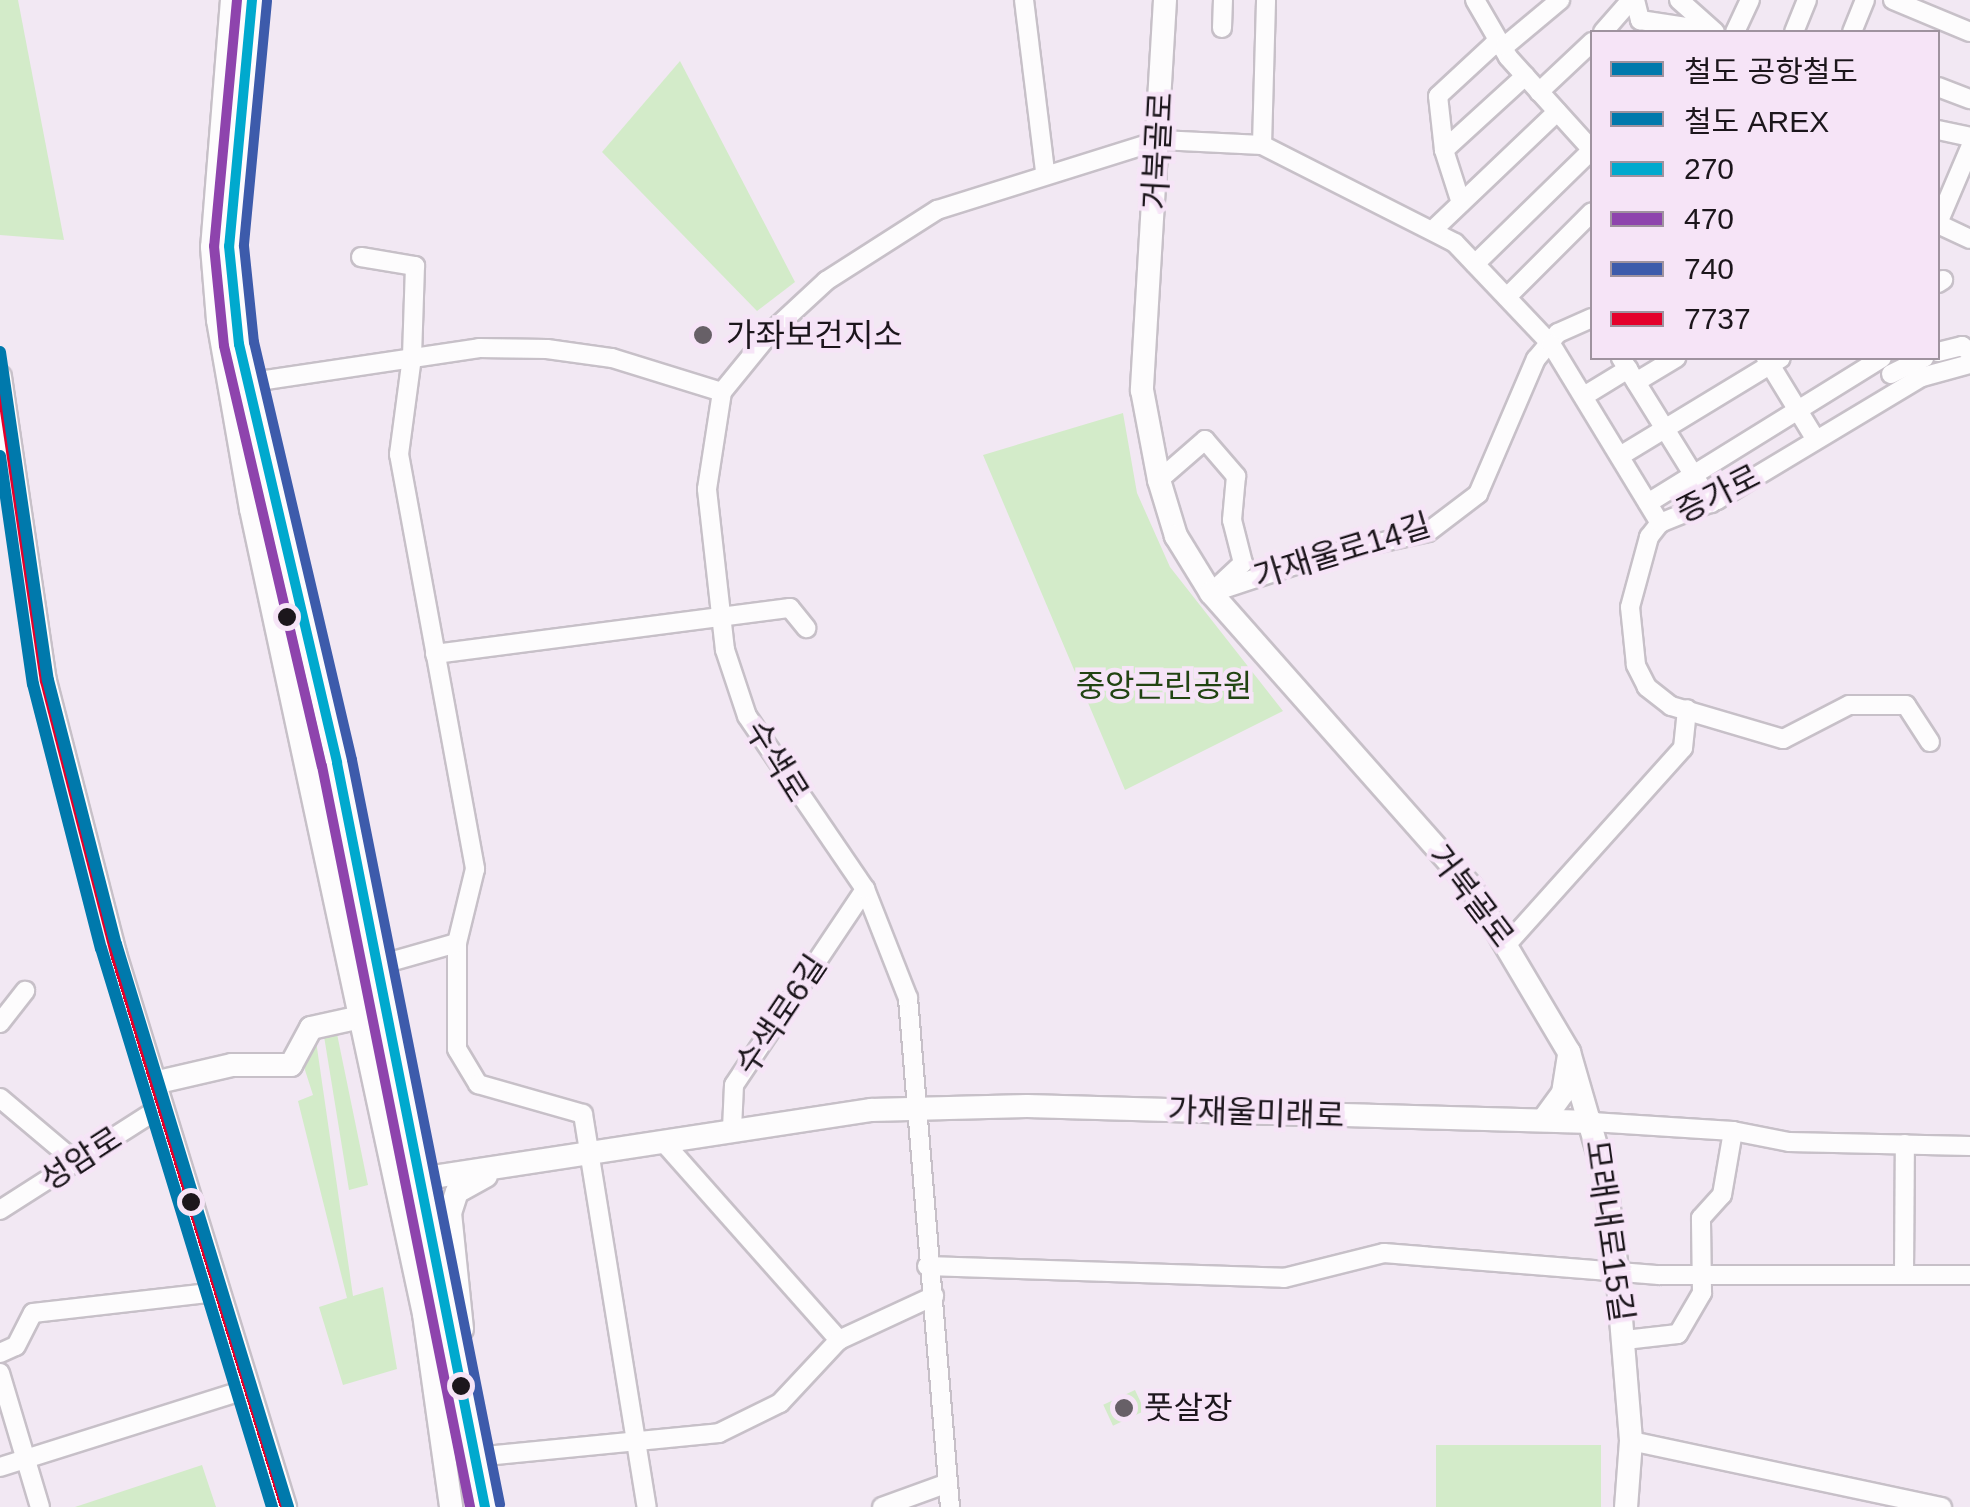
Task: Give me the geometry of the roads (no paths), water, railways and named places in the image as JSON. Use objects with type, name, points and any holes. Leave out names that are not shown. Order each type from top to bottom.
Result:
[{"type":"main road","points":[[232,0],[212,247],[361,1017],[460,1373],[485,1507]]},
{"type":"main road","points":[[252,0],[230,246],[238,384],[337,763],[376,966],[441,1405],[451,1507]]},
{"type":"main road","name":"거북골로","points":[[1165,0],[1160,140],[1142,390],[1159,480],[1176,536],[1211,593],[1471,887],[1508,943],[1569,1052],[1592,1122]]},
{"type":"main road","name":"성암로","points":[[0,377],[7,487],[45,682],[161,1108],[285,1507]]},
{"type":"main road","points":[[154,1083],[232,1065],[291,1065],[311,1028],[361,1017]]},
{"type":"main road","points":[[1544,1119],[1566,1086],[1569,1052]]},
{"type":"main road","name":"가재울미래로","points":[[732,1128],[919,1109],[1592,1122]]},
{"type":"main road","name":"모래내로15길","points":[[1592,1122],[1625,1340],[1630,1441],[1626,1507]]},
{"type":"main road","points":[[407,1181],[666,1144],[732,1128]]},
{"type":"main road","points":[[460,1373],[452,1198],[503,1167]]},
{"type":"street","points":[[1024,0],[1045,172]]},
{"type":"street","points":[[1222,28],[1223,0]]},
{"type":"street","points":[[1266,0],[1262,145],[1434,228],[1476,264],[1551,344],[1660,523]]},
{"type":"street","points":[[1461,203],[1444,150],[1438,96],[1493,45],[1501,46],[1560,0]]},
{"type":"street","points":[[1606,30],[1633,0],[1640,20],[1693,18]]},
{"type":"street","points":[[1679,0],[1693,18]]},
{"type":"street","points":[[1736,30],[1750,0]]},
{"type":"street","points":[[1795,30],[1807,0]]},
{"type":"street","points":[[1853,30],[1865,0]]},
{"type":"street","points":[[1893,0],[1970,32]]},
{"type":"street","points":[[1480,2],[1501,46],[1590,148]]},
{"type":"street","points":[[1539,92],[1590,44]]},
{"type":"street","points":[[1444,150],[1525,76]]},
{"type":"street","points":[[1940,88],[1970,99]]},
{"type":"street","points":[[1434,228],[1558,112]]},
{"type":"street","points":[[1940,130],[1970,136]]},
{"type":"street","name":"수색로","points":[[919,1109],[908,998],[865,889],[747,716],[718,618],[707,489],[722,392],[770,332],[826,281],[937,210],[1045,172],[1160,140],[1262,145]]},
{"type":"street","points":[[1940,214],[1946,184],[1970,148]]},
{"type":"street","points":[[1476,264],[1590,152]]},
{"type":"street","points":[[1507,297],[1590,214]]},
{"type":"street","points":[[1940,225],[1970,238]]},
{"type":"street","points":[[361,258],[415,266],[412,357],[399,454],[474,869],[457,943],[457,1048],[465,1070],[478,1084],[572,1106],[582,1114],[592,1154],[647,1507]]},
{"type":"street","points":[[1551,344],[1558,333],[1590,319]]},
{"type":"street","name":"가재울로14길","points":[[1211,593],[1329,554],[1428,532],[1478,494],[1536,359],[1551,344]]},
{"type":"street","points":[[1940,352],[1962,346],[1970,352]]},
{"type":"street","points":[[238,384],[412,357],[548,349],[612,358],[722,392]]},
{"type":"street","points":[[1584,396],[1628,370],[1668,360]]},
{"type":"street","points":[[1620,456],[1773,360],[1816,440]]},
{"type":"street","name":"증가로","points":[[1918,360],[1889,370],[1816,440],[1711,503],[1660,523],[1649,538],[1630,607],[1628,640],[1647,687],[1671,706],[1687,709],[1722,726],[1782,739],[1850,705],[1906,704],[1930,742]]},
{"type":"street","name":"증가로","points":[[1889,370],[1970,364]]},
{"type":"street","points":[[1628,370],[1711,503]]},
{"type":"street","points":[[1648,503],[1798,410],[1889,370]]},
{"type":"street","points":[[1159,480],[1205,440],[1236,476],[1232,520],[1243,563],[1211,593]]},
{"type":"street","points":[[435,654],[790,608],[806,628]]},
{"type":"street","points":[[1508,943],[1683,748],[1687,709]]},
{"type":"street","name":"수색로6길","points":[[732,1128],[734,1085],[865,889]]},
{"type":"street","points":[[376,966],[457,943]]},
{"type":"street","points":[[0,1024],[25,991]]},
{"type":"street","points":[[4,1102],[76,1162]]},
{"type":"street","name":"성암로","points":[[0,1210],[161,1108]]},
{"type":"street","points":[[919,1109],[928,1266],[934,1296],[950,1507]]},
{"type":"street","points":[[1592,1122],[1734,1131],[1789,1142],[1970,1146]]},
{"type":"street","points":[[1703,1274],[1702,1218],[1722,1194],[1734,1131]]},
{"type":"street","points":[[666,1144],[839,1340]]},
{"type":"street","points":[[1904,1274],[1905,1144]]},
{"type":"street","points":[[928,1266],[1284,1278],[1384,1253],[1703,1274],[1970,1275]]},
{"type":"street","name":"모래내로15길","points":[[1625,1340],[1678,1334],[1702,1292],[1703,1274]]},
{"type":"street","points":[[0,1353],[16,1346],[34,1313],[216,1292]]},
{"type":"street","points":[[475,1457],[719,1433],[780,1403],[839,1340],[934,1296]]},
{"type":"street","points":[[0,1374],[40,1507]]},
{"type":"street","points":[[0,1467],[248,1389]]},
{"type":"street","points":[[1630,1441],[1942,1507]]},
{"type":"street","points":[[882,1507],[948,1484]]},
{"type":"rail line","name":"공항철도","points":[[0,352],[48,680],[116,944],[288,1507]]},
{"type":"rail line","name":"AREX","points":[[0,456],[33,684],[101,948],[272,1507]]},
{"type":"place","name":"가좌보건지소","points":[[703,335]]},
{"type":"place","name":"풋살장","points":[[1124,1408]]},
{"type":"park label","name":"중앙근린공원","points":[[1164,686]]}]
